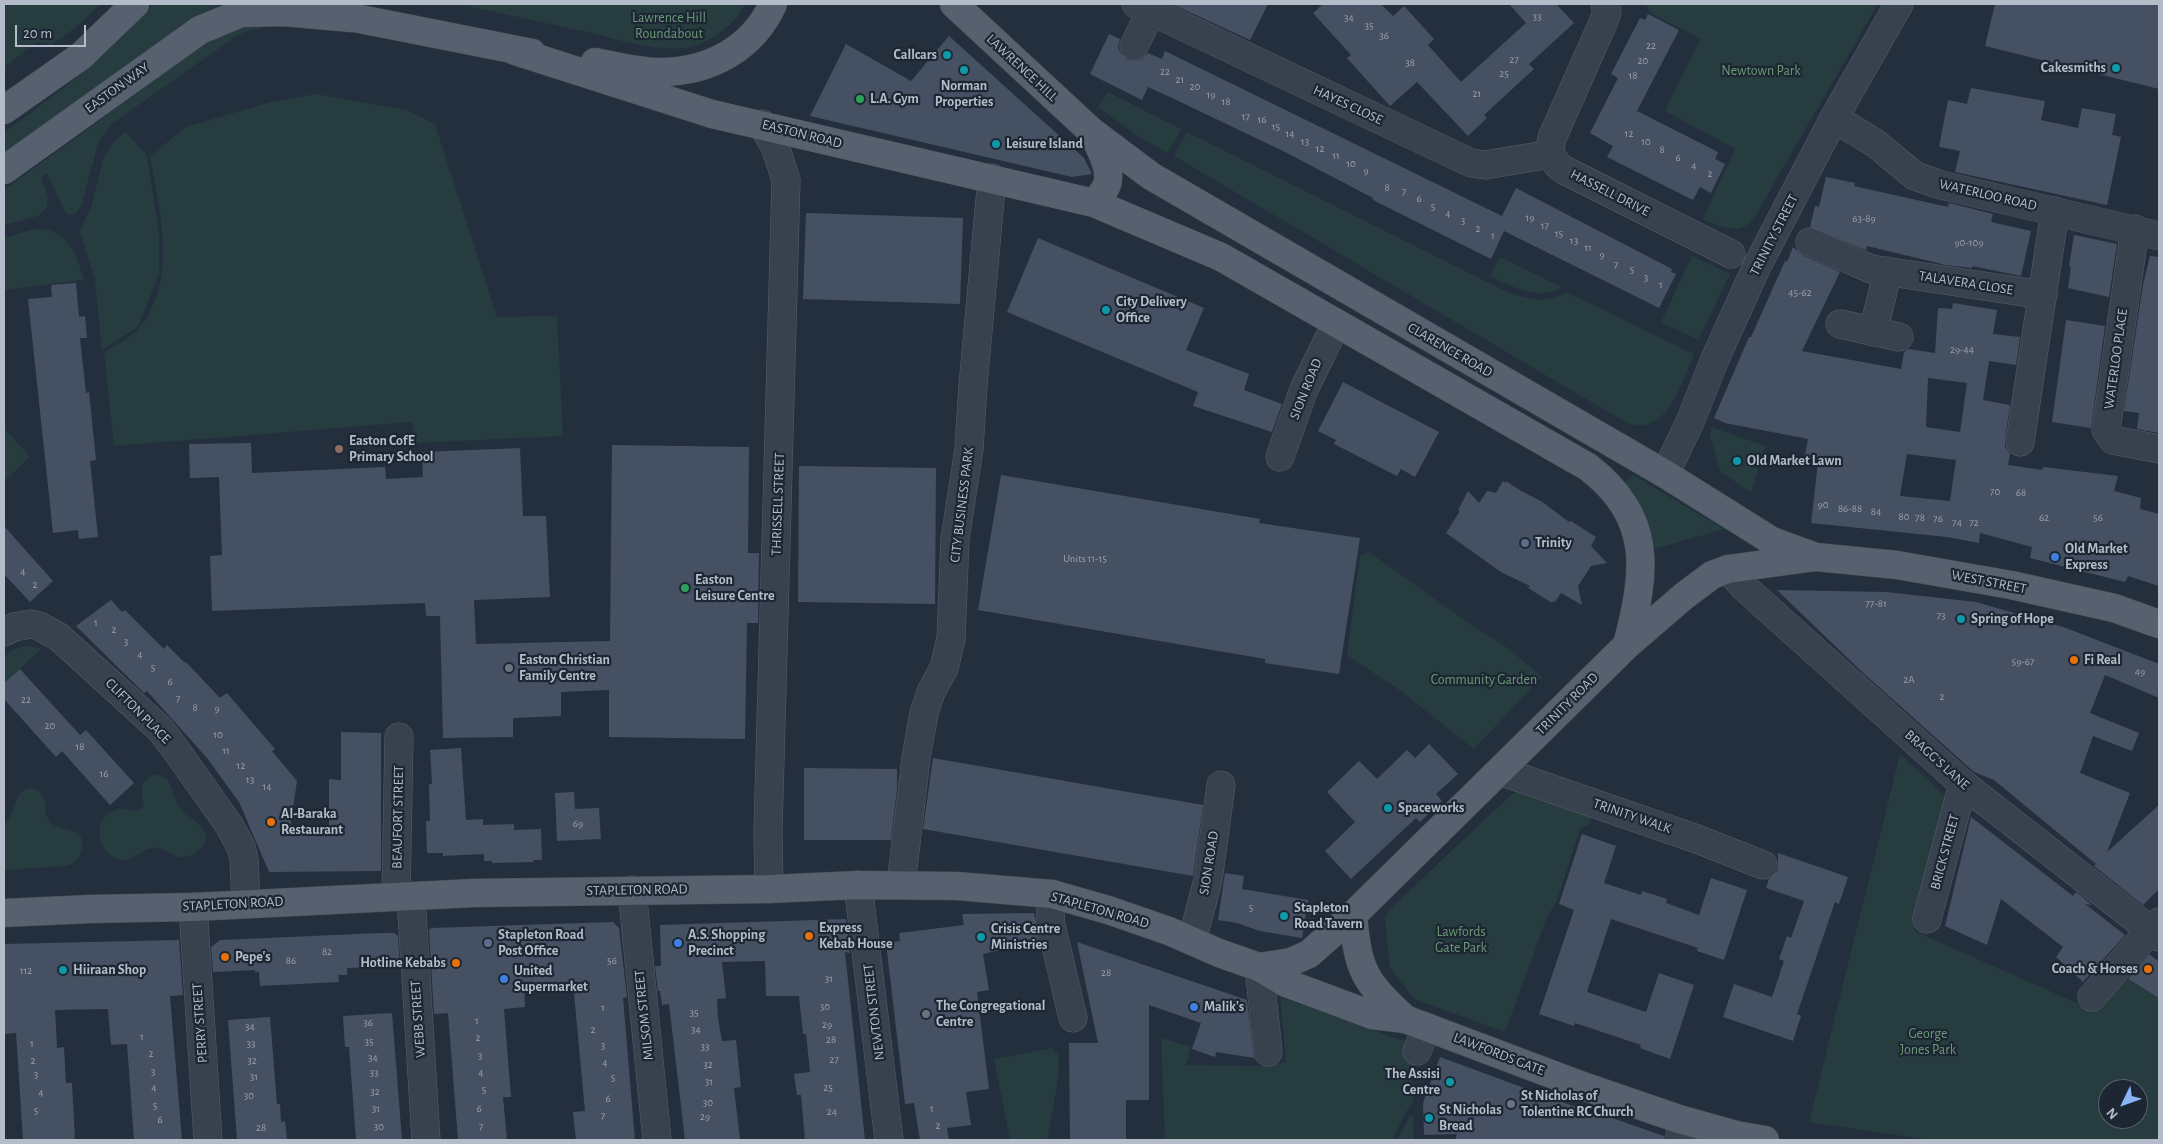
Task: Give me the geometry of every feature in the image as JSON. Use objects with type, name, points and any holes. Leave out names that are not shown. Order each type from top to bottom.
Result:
[{"type":"main road","points":[[4,110],[80,56],[135,4]]},
{"type":"main road","points":[[328,4],[355,18],[514,51],[662,72],[707,66],[739,48],[767,18],[773,4]]},
{"type":"main road","name":"LAWRENCE HILL","points":[[954,4],[1091,131]]},
{"type":"main road","name":"EASTON WAY","points":[[4,170],[200,30],[241,13],[284,12],[355,18]]},
{"type":"main road","name":"EASTON ROAD","points":[[514,51],[712,114],[762,124],[1094,203]]},
{"type":"main road","points":[[1091,131],[1104,157],[1108,179],[1103,192],[1094,203],[1221,257],[1588,466],[1606,480],[1618,494],[1628,511],[1637,532],[1641,555],[1635,613],[1628,645]]},
{"type":"main road","name":"CLARENCE ROAD","points":[[1091,131],[1151,176],[1665,474],[1772,541],[1816,557]]},
{"type":"main road","name":"TRINITY ROAD","points":[[1259,967],[1291,962],[1309,954],[1353,915],[1628,645],[1684,596],[1712,575],[1728,569],[1816,557]]},
{"type":"main road","name":"WEST STREET","points":[[1816,557],[1897,565],[2011,585],[2114,608],[2159,624]]},
{"type":"main road","name":"STAPLETON ROAD","points":[[4,913],[193,907],[474,893],[769,889],[858,885],[957,886],[1052,894],[1108,910],[1192,941],[1259,967],[1286,983],[1416,1032]]},
{"type":"main road","points":[[1353,915],[1356,947],[1368,981],[1416,1032]]},
{"type":"main road","name":"LAWFORDS GATE","points":[[1416,1032],[1583,1086],[1679,1130],[1732,1138],[1765,1140]]},
{"type":"street","name":"TRINITY STREET","points":[[1665,474],[1690,422],[1715,359],[1757,266],[1834,118],[1900,4]]},
{"type":"street","name":"HAYES CLOSE","points":[[1134,46],[1144,7],[1471,163],[1485,165],[1551,154]]},
{"type":"street","points":[[1551,154],[1552,138],[1610,7]]},
{"type":"street","name":"WATERLOO ROAD","points":[[1834,118],[1874,143],[1915,176],[1941,185],[2147,232]]},
{"type":"street","name":"THRISSELL STREET","points":[[762,124],[775,146],[786,180],[768,832],[769,889]]},
{"type":"street","name":"HASSELL DRIVE","points":[[1551,154],[1556,163],[1564,170],[1731,254]]},
{"type":"street","name":"CITY BUSINESS PARK","points":[[901,885],[914,776],[924,713],[944,668],[952,639],[955,538],[969,449],[992,178]]},
{"type":"street","points":[[2020,442],[2055,211]]},
{"type":"street","name":"WATERLOO PLACE","points":[[2147,232],[2106,430],[2113,440],[2159,449]]},
{"type":"street","name":"TALAVERA CLOSE","points":[[1810,242],[1871,269],[2043,296]]},
{"type":"street","points":[[1872,332],[1888,271]]},
{"type":"street","name":"SION ROAD","points":[[1280,457],[1304,389],[1336,324]]},
{"type":"street","points":[[1840,324],[1899,337]]},
{"type":"street","name":"BRAGG'S LANE","points":[[1728,569],[1745,588],[1963,784],[2156,930]]},
{"type":"street","name":"CLIFTON PLACE","points":[[4,632],[14,626],[31,624],[39,626],[59,638],[160,729],[229,825],[241,847],[244,859],[246,903]]},
{"type":"street","name":"BEAUFORT STREET","points":[[399,737],[404,897]]},
{"type":"street","name":"TRINITY WALK","points":[[1500,771],[1698,839],[1763,865]]},
{"type":"street","name":"BRICK STREET","points":[[1927,919],[1963,784]]},
{"type":"street","name":"SION ROAD","points":[[1192,941],[1208,880],[1221,785]]},
{"type":"street","name":"NEWTON STREET","points":[[858,885],[889,1140]]},
{"type":"street","name":"MILSOM STREET","points":[[632,890],[657,1140]]},
{"type":"street","points":[[1052,894],[1050,921],[1073,1018]]},
{"type":"street","name":"WEBB STREET","points":[[404,897],[426,1140]]},
{"type":"street","name":"PERRY STREET","points":[[193,907],[208,1140]]},
{"type":"street","points":[[2092,997],[2156,930]]},
{"type":"street","points":[[1259,967],[1268,1052]]},
{"type":"green space","points":[[4,4],[100,4],[80,24],[52,45],[37,42],[4,67]]},
{"type":"green space","points":[[153,4],[219,4],[4,154],[4,132],[44,103],[101,57]]},
{"type":"green space","name":"Lawrence Hill Roundabout","points":[[459,4],[746,4],[730,24],[710,39],[694,46],[668,48],[638,44]]},
{"type":"green space","name":"Newtown Park","points":[[1645,4],[1878,4],[1763,205],[1744,227],[1736,229],[1727,228],[1703,219],[1735,149],[1665,111],[1701,39],[1652,14]]},
{"type":"green space","points":[[261,25],[265,27],[244,32],[235,37],[110,125],[98,144],[81,206],[75,215],[68,215],[64,210],[47,173],[41,178],[48,197],[47,208],[38,216],[4,225],[4,190],[199,48],[229,33]]},
{"type":"green space","points":[[1108,92],[1181,129],[1168,153],[1136,135],[1098,107]]},
{"type":"green space","points":[[316,94],[406,110],[435,124],[497,317],[557,316],[563,436],[416,443],[412,422],[114,446],[104,352],[136,332],[139,328],[151,309],[159,289],[162,267],[161,221],[150,156],[186,127],[271,102]]},
{"type":"green space","points":[[125,131],[147,156],[159,234],[159,274],[138,327],[102,350],[95,280],[80,231],[91,207],[103,159],[111,145]]},
{"type":"green space","points":[[1187,132],[1507,292],[1530,299],[1545,300],[1566,292],[1694,354],[1678,392],[1663,415],[1653,422],[1641,425],[1627,423],[1174,156]]},
{"type":"green space","points":[[34,229],[55,232],[63,237],[74,251],[84,280],[4,290],[4,238]]},
{"type":"green space","points":[[1692,256],[1730,274],[1698,340],[1661,322]]},
{"type":"green space","points":[[1500,257],[1561,287],[1553,291],[1535,293],[1516,288],[1498,280],[1490,276]]},
{"type":"green space","points":[[1711,427],[1765,446],[1751,493],[1720,471],[1710,436]]},
{"type":"green space","points":[[4,428],[30,457],[4,481]]},
{"type":"green space","points":[[1633,475],[1724,529],[1647,551],[1620,486]]},
{"type":"green space","name":"Community Garden","points":[[1369,552],[1473,626],[1509,649],[1542,677],[1474,749],[1401,691],[1347,655],[1360,556]]},
{"type":"green space","points":[[24,646],[42,648],[4,683],[4,657],[12,650]]},
{"type":"green space","name":"George Jones Park","points":[[1900,754],[1947,798],[1914,931],[2095,1011],[2127,979],[2159,998],[2159,1140],[1930,1140],[1809,1122]]},
{"type":"green space","points":[[157,774],[167,779],[179,807],[204,831],[206,841],[196,852],[185,857],[153,848],[125,860],[115,858],[107,852],[102,844],[100,827],[103,819],[110,812],[120,809],[136,811],[141,809],[144,804],[142,789],[144,782]]},
{"type":"green space","points":[[33,788],[44,798],[46,815],[50,822],[58,827],[79,834],[82,844],[81,853],[72,864],[67,866],[4,870],[4,825],[8,821],[21,792]]},
{"type":"green space","name":"Lawfords Gate Park","points":[[1517,792],[1592,816],[1589,824],[1580,829],[1557,901],[1547,917],[1505,1032],[1414,999],[1390,968],[1385,918],[1388,911],[1512,794]]},
{"type":"green space","points":[[1280,997],[1412,1044],[1413,1102],[1392,1140],[1165,1140],[1161,1038],[1191,1047],[1186,1065],[1262,1066],[1286,1062]]},
{"type":"green space","points":[[1053,1048],[1053,1052],[1059,1053],[1058,1080],[1047,1140],[1010,1140],[994,1059]]},
{"type":"green space","points":[[1410,1116],[1413,1116],[1414,1140],[1397,1140]]},
{"type":"building","points":[[1172,4],[1268,4],[1250,40]]},
{"type":"building","points":[[1323,4],[1381,4],[1393,16],[1404,6],[1434,39],[1428,45],[1461,82],[1526,23],[1509,4],[1556,4],[1574,23],[1529,64],[1534,69],[1484,115],[1487,118],[1468,136],[1417,82],[1390,106],[1347,58],[1351,55],[1313,13]]},
{"type":"building","name":"Cakesmiths","points":[[1995,4],[2159,4],[2159,89],[1985,46]]},
{"type":"building","points":[[1648,14],[1679,30],[1637,111],[1718,152],[1715,159],[1725,164],[1711,193],[1700,187],[1693,200],[1607,157],[1613,146],[1590,133],[1618,78],[1611,74],[1640,18],[1645,20]]},
{"type":"building","points":[[1109,34],[1120,39],[1118,47],[1121,54],[1128,60],[1136,61],[1142,59],[1148,53],[1162,59],[1165,51],[1502,216],[1516,188],[1672,269],[1671,272],[1676,274],[1659,308],[1504,231],[1491,259],[1373,200],[1373,198],[1283,151],[1172,98],[1148,87],[1142,100],[1090,74]]},
{"type":"building","points":[[949,36],[1084,158],[1092,174],[1072,177],[810,116],[846,44],[911,81]]},
{"type":"building","points":[[1971,88],[2045,101],[2041,120],[2078,128],[2082,108],[2116,114],[2112,135],[2121,137],[2107,205],[1955,172],[1960,151],[1939,147],[1948,100],[1967,104]]},
{"type":"building","points":[[1826,177],[1855,183],[1854,186],[1948,207],[1949,203],[1993,214],[1991,222],[2031,231],[2021,276],[1972,266],[1972,268],[1946,265],[1867,246],[1866,250],[1810,227],[1815,206],[1819,207]]},
{"type":"building","points":[[806,213],[963,218],[960,304],[803,299]]},
{"type":"building","points":[[2074,235],[2117,244],[2109,297],[2068,288]]},
{"type":"building","name":"City Delivery Office","points":[[1038,238],[1204,308],[1186,350],[1249,374],[1244,390],[1282,404],[1272,432],[1193,406],[1198,392],[1007,312]]},
{"type":"building","points":[[1793,247],[1804,256],[1840,272],[1802,351],[1901,369],[1904,352],[1908,349],[1935,353],[1938,308],[1952,309],[1953,303],[1997,310],[1993,334],[2020,337],[2016,365],[1989,361],[1983,400],[2010,405],[2005,440],[2005,447],[2010,454],[2008,465],[2042,470],[2043,467],[2118,476],[2114,491],[2141,498],[2140,509],[2159,514],[2159,586],[2128,576],[2125,582],[2030,558],[2032,547],[1980,533],[1979,543],[1947,537],[1811,523],[1818,463],[1804,460],[1808,439],[1725,423],[1714,418],[1749,337],[1751,337],[1785,261],[1787,262]],"holes":[[[1928,378],[1967,383],[1960,432],[1926,427]],[[1907,454],[1956,460],[1950,501],[1900,496]]]},
{"type":"building","points":[[2150,256],[2159,257],[2159,433],[2137,429],[2139,413],[2124,411],[2143,285]]},
{"type":"building","points":[[76,283],[79,317],[85,316],[87,338],[80,338],[86,393],[89,392],[96,460],[90,461],[98,537],[79,539],[78,530],[53,533],[28,299],[52,297],[51,285]]},
{"type":"building","points":[[2066,320],[2105,326],[2091,428],[2052,422]]},
{"type":"building","points":[[1343,382],[1439,432],[1415,477],[1401,469],[1397,476],[1334,444],[1336,440],[1318,431]]},
{"type":"building","points":[[251,443],[252,473],[385,467],[386,479],[423,477],[422,452],[520,448],[523,516],[546,516],[550,597],[474,600],[476,644],[610,641],[612,445],[749,447],[748,553],[759,553],[758,623],[747,623],[745,739],[609,737],[609,690],[561,692],[561,716],[513,718],[513,737],[443,738],[440,616],[426,616],[425,603],[212,611],[210,556],[222,555],[219,477],[190,478],[189,444]]},
{"type":"building","points":[[799,466],[936,468],[935,604],[798,602]]},
{"type":"building","points":[[1001,475],[1260,519],[1259,523],[1360,538],[1339,674],[1265,663],[1265,659],[978,610]]},
{"type":"building","name":"Trinity","points":[[1503,481],[1541,501],[1569,522],[1571,521],[1596,537],[1591,546],[1607,563],[1591,566],[1578,586],[1582,605],[1561,593],[1555,602],[1553,601],[1552,603],[1528,588],[1530,586],[1501,572],[1446,533],[1460,511],[1458,510],[1468,491],[1479,503],[1487,491],[1496,493]]},
{"type":"building","points":[[4,526],[53,581],[30,602],[4,574]]},
{"type":"building","points":[[1777,590],[1886,592],[1976,602],[2066,628],[2159,664],[2159,698],[2105,675],[2090,713],[2139,733],[2132,751],[2093,736],[2080,773],[2130,793],[2107,852],[2159,805],[2159,889],[2143,905],[2094,866],[2096,864],[1994,780],[1974,772],[1860,670]]},
{"type":"building","points":[[111,600],[122,612],[125,610],[164,649],[167,645],[186,662],[220,698],[227,693],[275,749],[272,751],[297,781],[290,828],[329,827],[329,779],[341,780],[341,732],[381,733],[381,871],[269,872],[239,802],[207,758],[147,691],[144,693],[76,626]]},
{"type":"building","points":[[20,669],[80,735],[86,730],[134,783],[110,805],[62,751],[56,757],[4,699],[4,683]]},
{"type":"building","name":"Spaceworks","points":[[1429,744],[1458,774],[1436,794],[1442,801],[1420,822],[1416,818],[1351,879],[1325,851],[1355,822],[1327,792],[1359,761],[1377,779],[1407,750],[1415,758]]},
{"type":"building","points":[[461,748],[466,820],[483,819],[483,825],[514,824],[514,830],[541,829],[542,860],[533,860],[534,862],[492,863],[492,861],[484,861],[484,854],[443,856],[443,853],[427,853],[426,821],[430,821],[429,784],[432,784],[430,750]]},
{"type":"building","points":[[933,758],[1203,805],[1193,876],[923,829]]},
{"type":"building","points":[[804,768],[897,769],[897,788],[891,840],[804,840]]},
{"type":"building","points":[[574,792],[575,809],[599,808],[601,839],[557,841],[555,793]]},
{"type":"building","points":[[1971,817],[2073,896],[2076,892],[2092,905],[2085,904],[2125,935],[2083,982],[2056,957],[2063,947],[2001,899],[1987,945],[1945,926]]},
{"type":"building","points":[[1582,834],[1616,846],[1604,883],[1641,895],[1642,891],[1667,899],[1666,903],[1699,915],[1711,878],[1747,890],[1724,960],[1697,951],[1698,948],[1611,919],[1587,992],[1646,1012],[1659,973],[1694,985],[1670,1059],[1640,1048],[1641,1045],[1575,1023],[1574,1026],[1539,1014],[1574,910],[1559,904]]},
{"type":"building","points":[[1778,853],[1848,877],[1839,904],[1835,902],[1797,1014],[1801,1016],[1793,1041],[1723,1017],[1734,984],[1772,997],[1784,961],[1779,959],[1787,936],[1791,938],[1804,901],[1766,888],[1769,879],[1778,870]]},
{"type":"building","points":[[1225,873],[1244,876],[1242,889],[1308,900],[1302,938],[1260,931],[1237,923],[1218,920]]},
{"type":"building","points":[[1034,913],[1039,941],[983,954],[989,990],[977,992],[989,1089],[966,1092],[971,1125],[947,1128],[949,1140],[920,1140],[914,1103],[905,1104],[886,943],[900,941],[899,933],[964,925],[962,914]]},
{"type":"building","points":[[846,919],[850,953],[845,952],[865,1140],[805,1140],[801,1095],[797,1095],[794,1074],[810,1072],[799,996],[766,996],[765,961],[722,962],[726,998],[717,999],[718,1018],[722,1041],[736,1040],[741,1087],[734,1088],[740,1140],[685,1140],[669,1004],[662,1005],[655,966],[661,966],[660,925]]},
{"type":"building","points":[[613,922],[619,928],[627,997],[623,998],[635,1140],[576,1140],[573,1112],[585,1111],[573,983],[524,984],[525,1007],[504,1009],[511,1097],[503,1097],[507,1140],[458,1140],[448,1013],[434,1014],[429,930],[431,928]]},
{"type":"building","points":[[394,933],[398,936],[400,966],[347,968],[347,975],[338,975],[339,982],[260,986],[259,972],[255,972],[255,970],[213,972],[211,947],[220,940]]},
{"type":"building","points":[[179,940],[183,995],[170,996],[182,1140],[134,1140],[127,1044],[111,1045],[108,1009],[55,1010],[57,1048],[64,1047],[66,1083],[72,1083],[75,1140],[23,1140],[16,1033],[4,1034],[4,944]]},
{"type":"building","points":[[1077,942],[1247,1000],[1254,1058],[1216,1052],[1215,1057],[1192,1049],[1201,1023],[1149,1005],[1149,1100],[1126,1100],[1126,1140],[1070,1140],[1069,1043],[1098,1043]]},
{"type":"building","name":"Coach & Horses","points":[[2149,954],[2159,962],[2159,998],[2128,979]]},
{"type":"building","points":[[392,1013],[402,1140],[356,1140],[349,1047],[345,1047],[343,1016]]},
{"type":"building","points":[[270,1017],[277,1104],[280,1104],[281,1122],[285,1121],[287,1140],[237,1140],[228,1020]]},
{"type":"building","points":[[1440,1057],[1592,1113],[1592,1111],[1664,1136],[1664,1140],[1455,1140],[1457,1134],[1424,1135],[1423,1103]]},
{"type":"place","name":"Callcars","points":[[947,55]]},
{"type":"place","name":"Cakesmiths","points":[[2116,68]]},
{"type":"place","name":"Norman Properties","points":[[964,70]]},
{"type":"place","name":"L.A. Gym","points":[[860,99]]},
{"type":"place","name":"Leisure Island","points":[[996,144]]},
{"type":"place","name":"City Delivery Office","points":[[1106,310]]},
{"type":"place","name":"Easton CofE Primary School","points":[[339,449]]},
{"type":"place","name":"Old Market Lawn","points":[[1737,461]]},
{"type":"place","name":"Trinity","points":[[1525,543]]},
{"type":"place","name":"Old Market Express","points":[[2055,557]]},
{"type":"place","name":"Easton Leisure Centre","points":[[685,588]]},
{"type":"place","name":"Spring of Hope","points":[[1961,619]]},
{"type":"place","name":"Fi Real","points":[[2074,660]]},
{"type":"place","name":"Easton Christian Family Centre","points":[[509,668]]},
{"type":"place","name":"Spaceworks","points":[[1388,808]]},
{"type":"place","name":"Al-Baraka Restaurant","points":[[271,822]]},
{"type":"place","name":"Stapleton Road Tavern","points":[[1284,916]]},
{"type":"place","name":"Express Kebab House","points":[[809,936]]},
{"type":"place","name":"Crisis Centre Ministries","points":[[981,937]]},
{"type":"place","name":"Stapleton Road Post Office","points":[[488,943]]},
{"type":"place","name":"A.S. Shopping Precinct","points":[[678,943]]},
{"type":"place","name":"Pepe's","points":[[225,957]]},
{"type":"place","name":"Hotline Kebabs","points":[[456,963]]},
{"type":"place","name":"Coach & Horses","points":[[2148,969]]},
{"type":"place","name":"Hiiraan Shop","points":[[63,970]]},
{"type":"place","name":"United Supermarket","points":[[504,979]]},
{"type":"place","name":"Malik's","points":[[1194,1007]]},
{"type":"place","name":"The Congregational Centre","points":[[926,1014]]},
{"type":"place","name":"The Assisi Centre","points":[[1450,1082]]},
{"type":"place","name":"St Nicholas of Tolentine RC Church","points":[[1511,1104]]},
{"type":"place","name":"St Nicholas Bread","points":[[1429,1118]]}]
